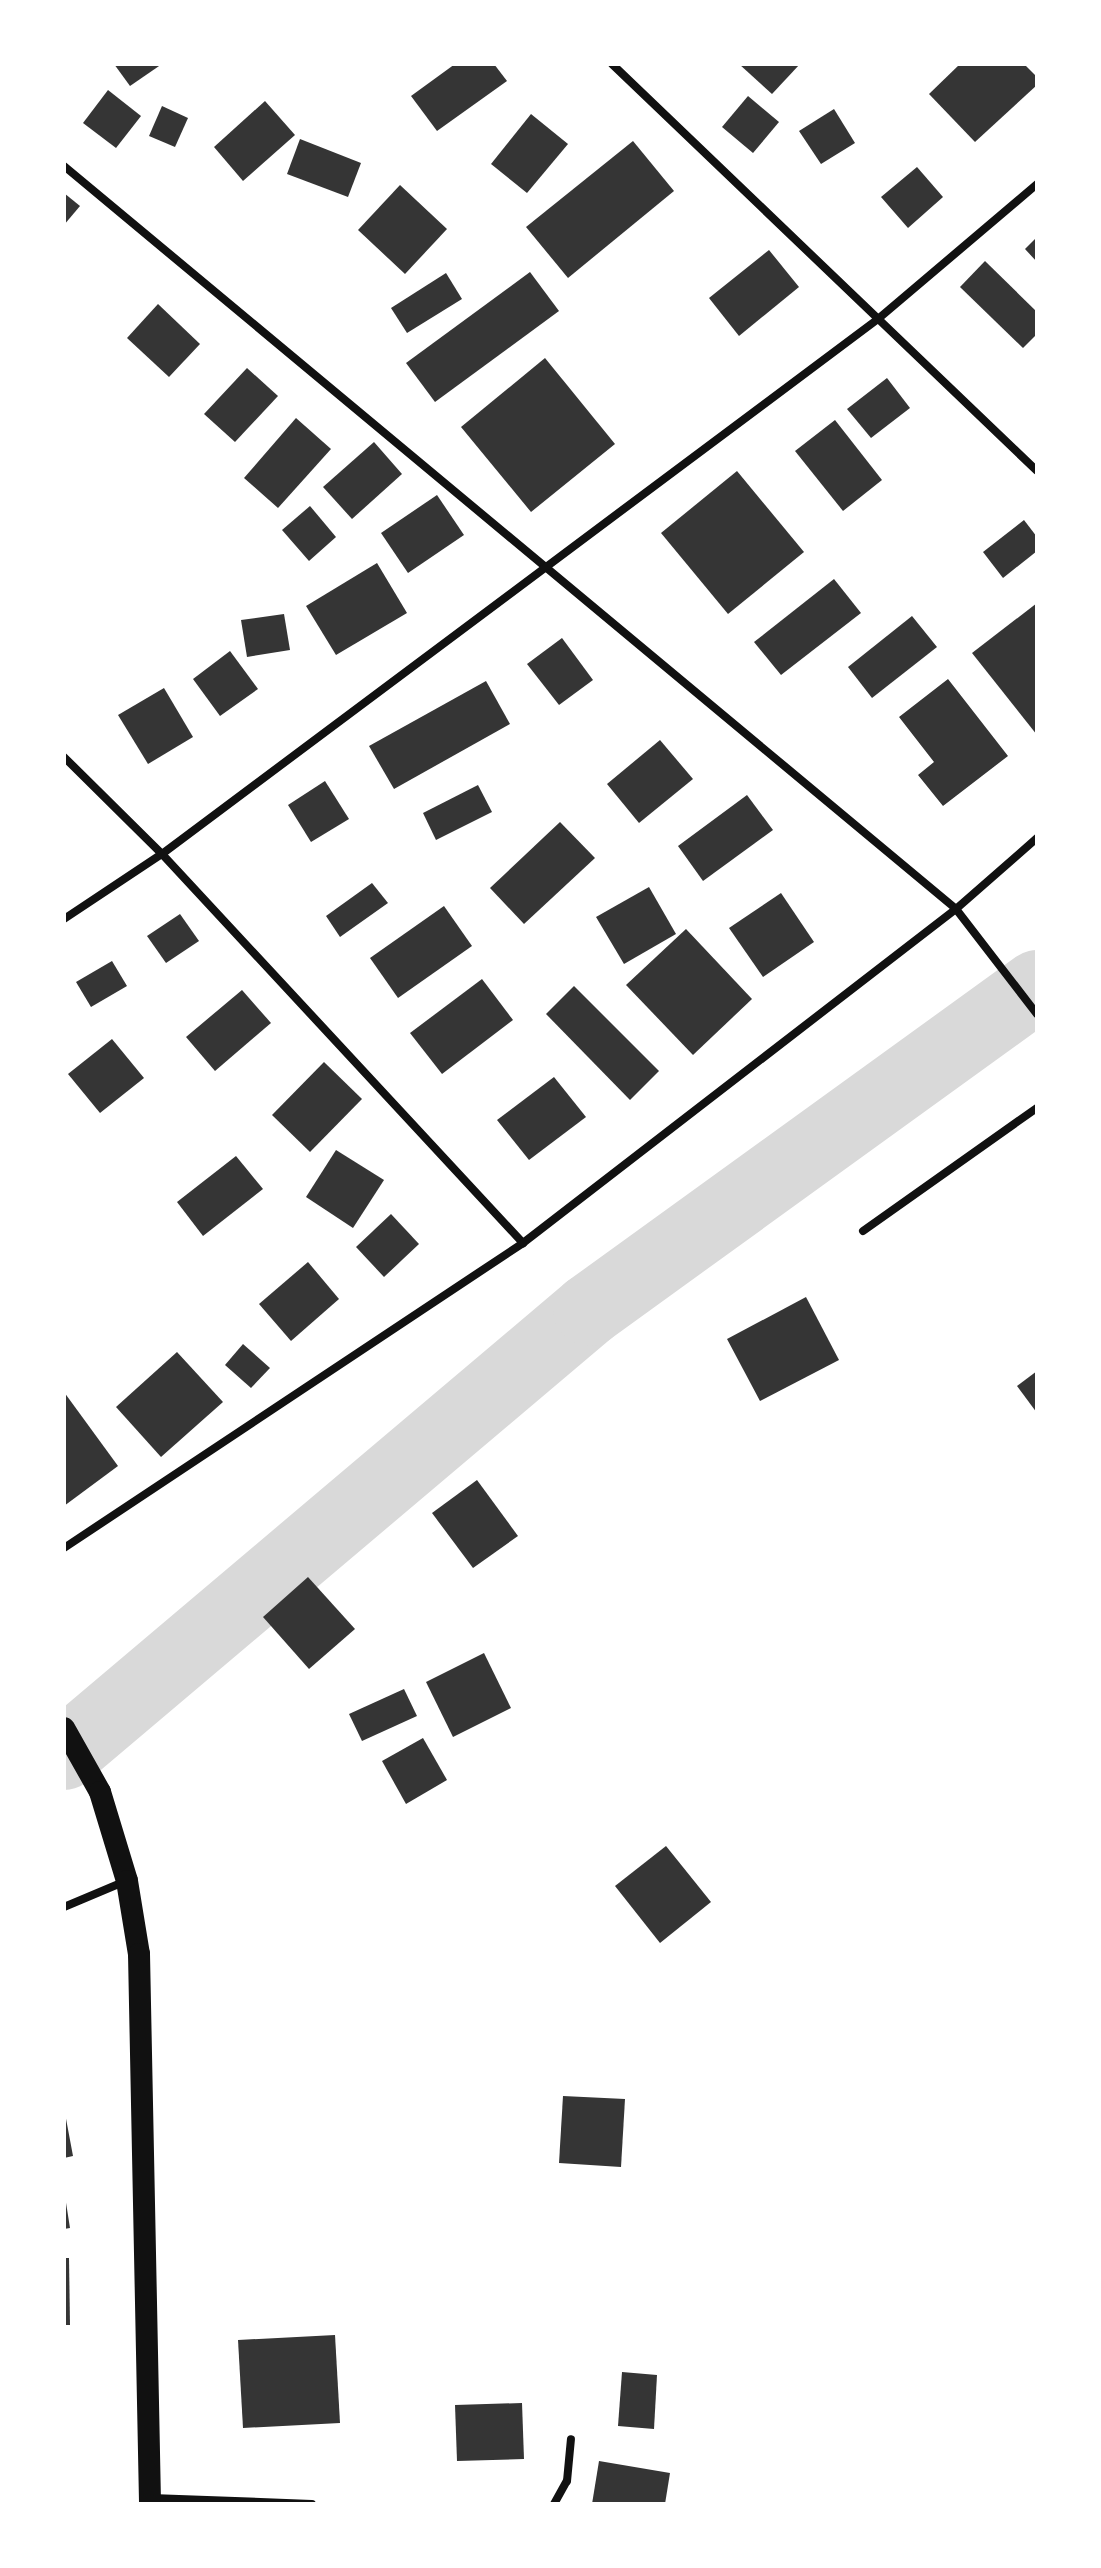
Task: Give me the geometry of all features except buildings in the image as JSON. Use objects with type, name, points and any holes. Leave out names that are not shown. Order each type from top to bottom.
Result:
[{"type":"highway","points":[[64,1728],[100,1792],[127,1881],[139,1954],[150,2501]]},
{"type":"street","points":[[612,64],[1037,471]]},
{"type":"street","points":[[64,166],[956,909],[1037,1014]]},
{"type":"street","points":[[64,919],[162,854],[878,319],[1037,184]]},
{"type":"street","points":[[64,757],[162,854],[523,1243]]},
{"type":"street","points":[[64,1548],[523,1243],[956,909],[1037,838]]},
{"type":"street","points":[[863,1231],[1037,1108]]},
{"type":"street","points":[[64,1907],[127,1881]]},
{"type":"street","points":[[554,2504],[567,2481],[571,2439]]},
{"type":"street","points":[[150,2501],[312,2504]]},
{"type":"waterway","points":[[64,1754],[589,1310],[1037,986]]}]
